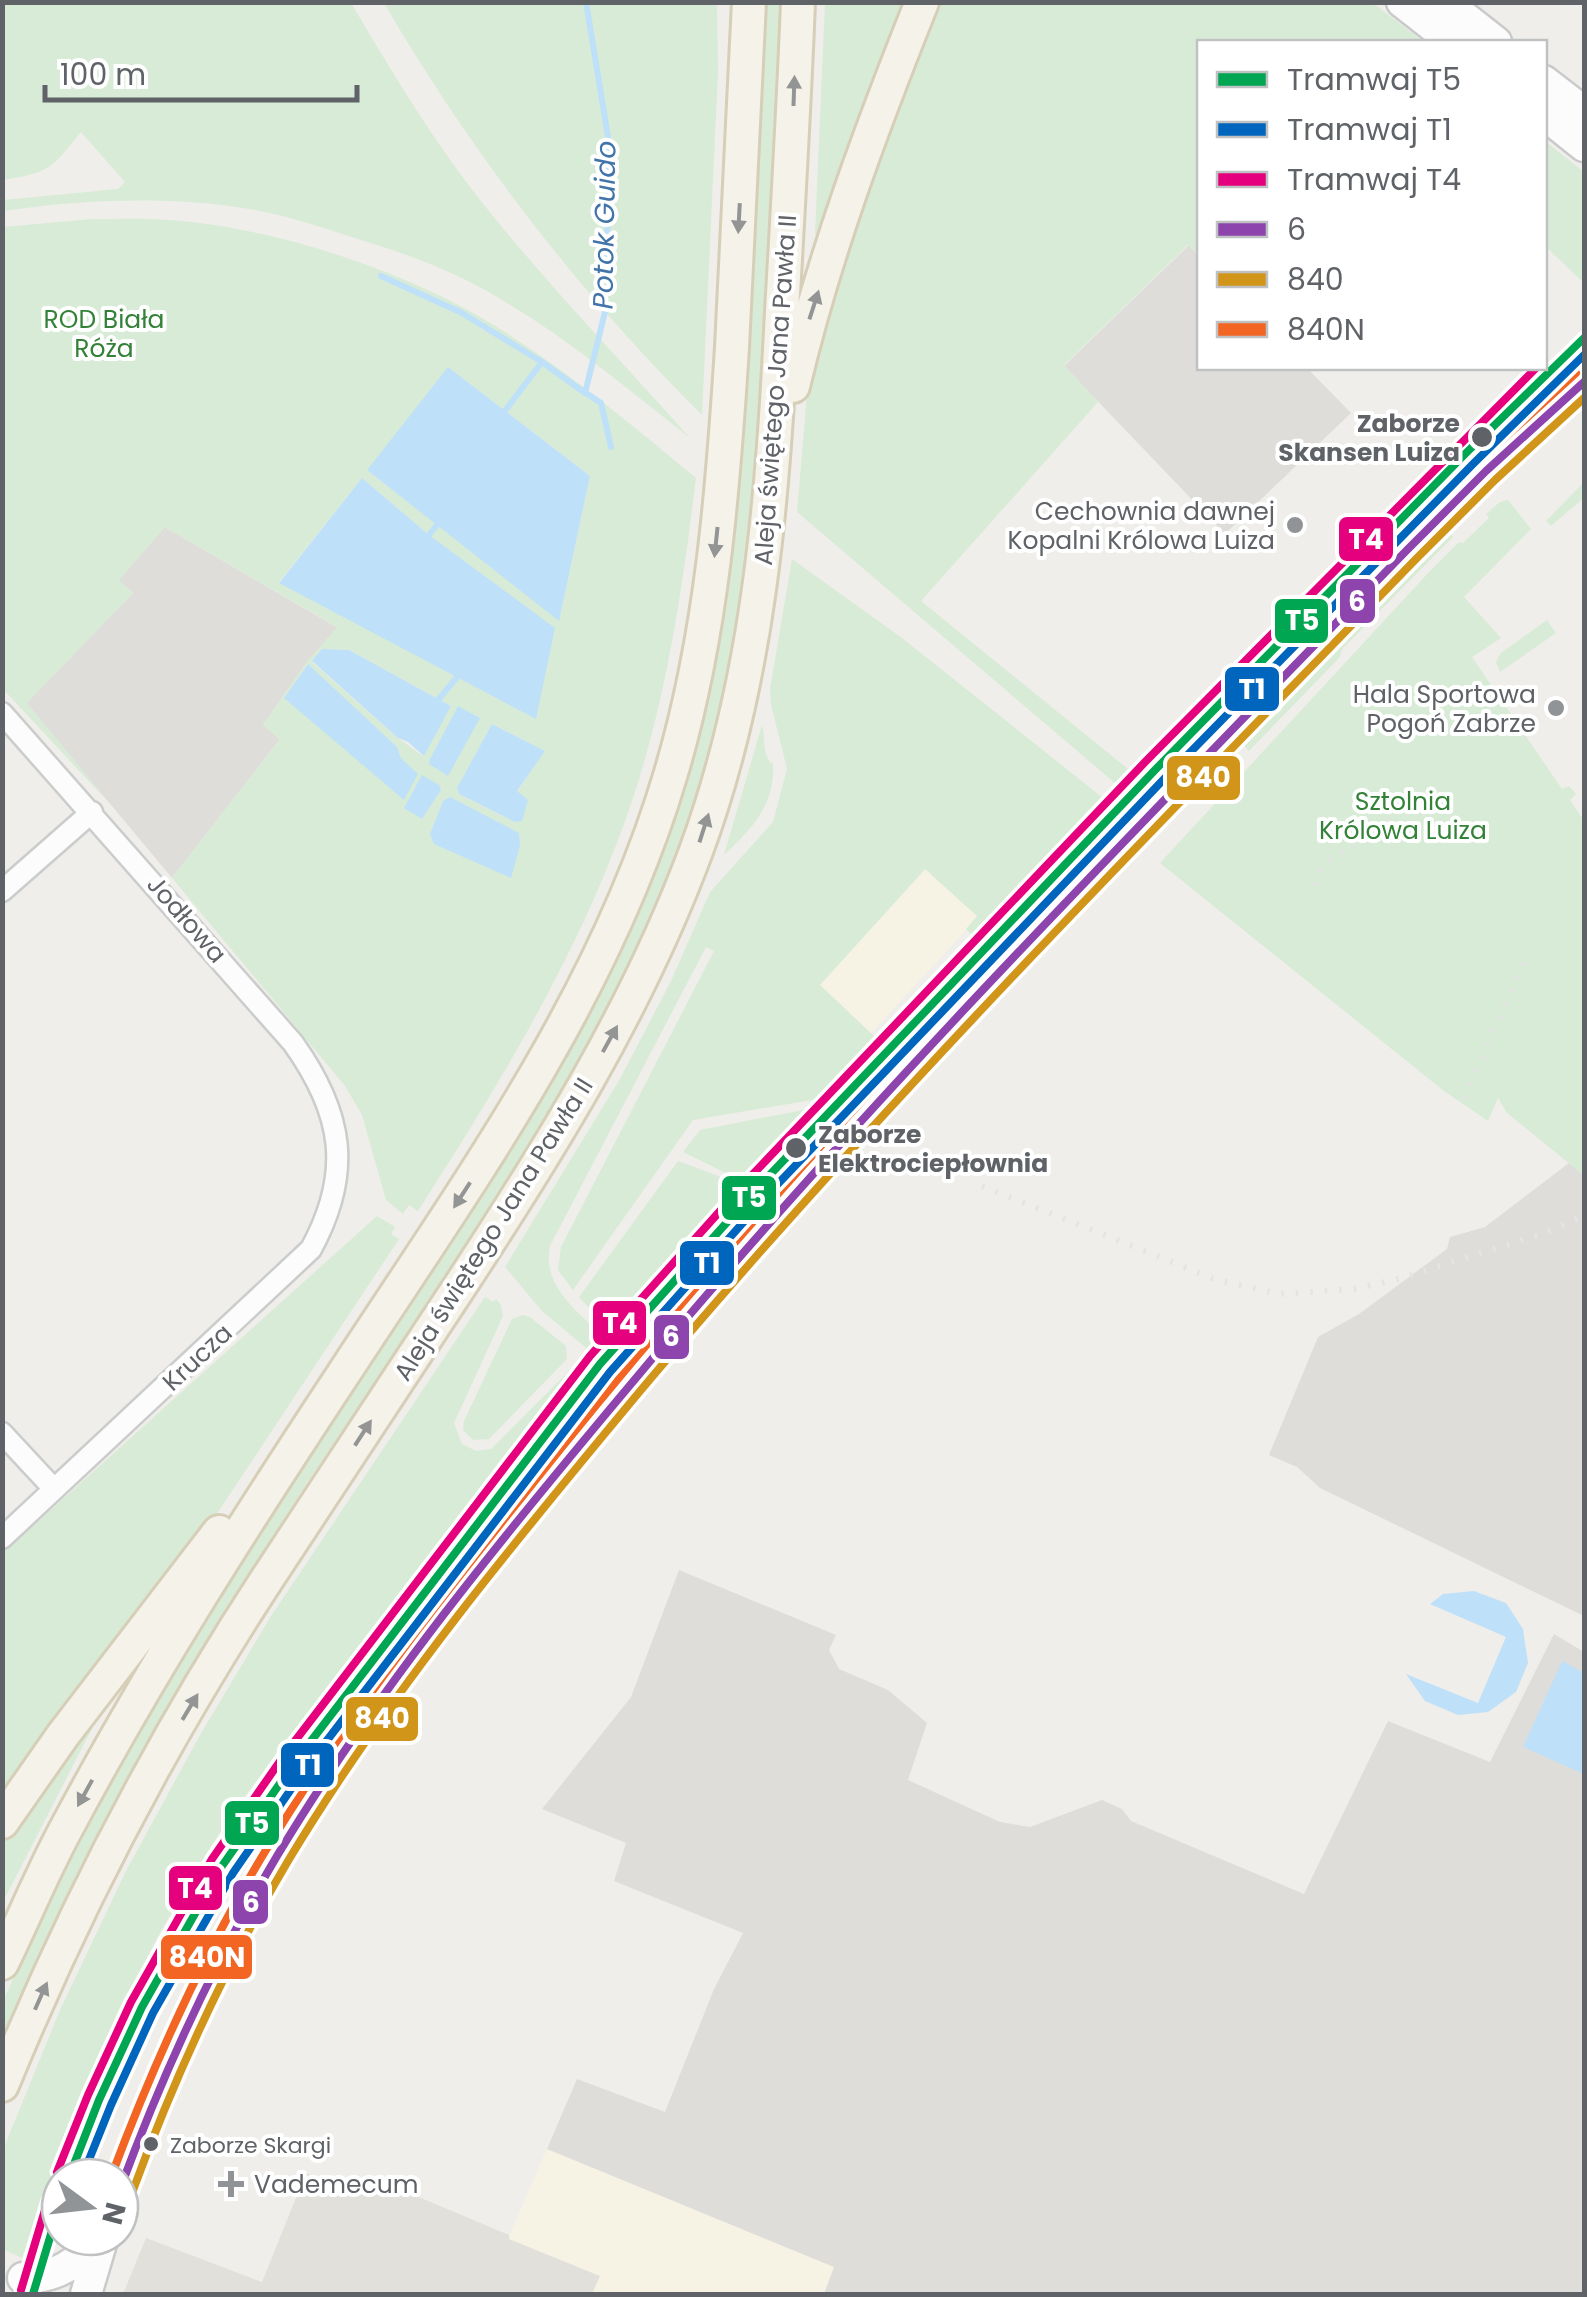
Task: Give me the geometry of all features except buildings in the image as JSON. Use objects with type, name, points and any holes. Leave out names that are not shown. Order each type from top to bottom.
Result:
[{"type":"main road","points":[[726,2],[744,120]]},
{"type":"main road","name":"Aleja świętego Jana Pawła II","points":[[2,1963],[64,1832],[129,1714],[317,1413],[515,1113],[575,1008],[622,910],[671,775],[710,592],[724,464],[749,2]]},
{"type":"main road","name":"Aleja świętego Jana Pawła II","points":[[2,2086],[80,1908],[181,1721],[262,1586],[558,1136],[654,952],[698,847],[734,723],[762,578],[774,468],[798,2]]},
{"type":"main road","points":[[774,468],[806,332],[866,151],[922,2]]},
{"type":"main road","points":[[2,1822],[182,1578],[317,1413]]},
{"type":"street","points":[[1402,2],[1450,40]]},
{"type":"street","points":[[1445,2],[1493,40]]},
{"type":"street","points":[[1547,82],[1584,112]]},
{"type":"street","points":[[1547,116],[1584,146]]},
{"type":"street","points":[[133,2157],[190,2020],[231,1936],[305,1810],[460,1594],[606,1412],[902,1077],[1458,498],[1584,382]]},
{"type":"street","name":"Jodłowa","points":[[2,713],[294,1042],[317,1075],[330,1108],[337,1146]]},
{"type":"street","points":[[2,891],[92,812]]},
{"type":"street","name":"Krucza","points":[[2,1538],[310,1249],[333,1198],[337,1146]]},
{"type":"street","points":[[2,1432],[54,1488]]},
{"type":"street","points":[[13,2274],[48,2277],[81,2257]]},
{"type":"street","points":[[86,2294],[96,2257]]},
{"type":"street","points":[[13,2274],[59,2294]]},
{"type":"shaded area","points":[[1189,245],[1197,254],[1197,370],[1309,370],[1351,413],[1225,534],[1064,366]]},
{"type":"shaded area","points":[[165,527],[338,628],[307,662],[263,725],[280,739],[172,878],[26,703],[133,593],[118,580]]},
{"type":"shaded area","points":[[926,869],[978,917],[871,1033],[820,985]]},
{"type":"shaded area","points":[[1569,1163],[1581,1173],[1584,1171],[1584,1616],[1320,1488],[1297,1467],[1269,1455],[1318,1337],[1359,1314],[1447,1249],[1450,1237],[1485,1227]]},
{"type":"shaded area","points":[[679,1570],[836,1635],[829,1650],[839,1669],[888,1690],[927,1723],[908,1780],[1000,1822],[1030,1827],[1102,1800],[1122,1809],[1131,1821],[1304,1894],[1388,1721],[1490,1762],[1554,1634],[1584,1652],[1584,2294],[824,2294],[834,2267],[547,2149],[577,2079],[665,2112],[714,1989],[743,1933],[614,1881],[626,1843],[542,1809],[631,1697]]},
{"type":"shaded area","points":[[547,2149],[835,2267],[824,2294],[592,2294],[599,2276],[508,2239]]},
{"type":"shaded area","points":[[306,2173],[368,2197],[376,2179],[600,2276],[592,2294],[123,2294],[146,2238],[262,2282]]},
{"type":"green space","points":[[3,2],[351,3],[430,130],[485,206],[690,438],[578,350],[507,303],[455,275],[380,246],[253,210],[179,201],[61,204],[3,211],[3,200],[118,189],[125,182],[81,132],[49,167],[3,180]]},
{"type":"green space","points":[[384,3],[717,3],[718,72],[702,415],[613,320],[530,219],[453,113]]},
{"type":"green space","points":[[765,3],[780,3],[769,304],[753,507],[740,607],[721,705],[695,801],[662,893],[621,983],[526,1154],[309,1480],[183,1684],[71,1894],[3,2039],[3,2001],[56,1885],[118,1765],[262,1525],[511,1147],[591,1009],[653,874],[700,729],[732,556],[744,443]]},
{"type":"green space","points":[[825,3],[912,3],[820,238],[815,234]]},
{"type":"green space","points":[[932,3],[1373,3],[1421,40],[1197,40],[1197,254],[1188,245],[1064,365],[1098,402],[921,601],[1128,769],[1116,784],[797,512],[808,383],[821,316]]},
{"type":"green space","points":[[1547,143],[1584,172],[1584,283],[1547,248]]},
{"type":"green space","name":"ROD Biała Róża","points":[[92,219],[209,224],[295,242],[381,270],[461,307],[523,344],[599,399],[696,478],[665,676],[647,754],[615,848],[540,1008],[418,1211],[409,1205],[403,1214],[386,1200],[362,1115],[345,1086],[172,878],[280,739],[263,725],[307,662],[337,627],[165,527],[119,580],[133,593],[27,703],[110,804],[3,689],[3,227]],"holes":[[[448,367],[590,476],[559,620]],[[362,478],[429,535],[536,718],[279,582]],[[322,649],[349,650],[451,706],[423,756],[312,662]],[[307,665],[397,747],[401,758],[285,698]],[[492,724],[544,751],[517,792],[515,822],[459,794],[457,789]]]},
{"type":"green space","points":[[1584,482],[1584,498],[1551,526],[1546,521]]},
{"type":"green space","name":"Sztolnia Królowa Luiza","points":[[1508,500],[1531,529],[1464,597],[1501,638],[1472,657],[1562,789],[1569,786],[1576,794],[1570,800],[1584,821],[1581,1173],[1507,1113],[1498,1098],[1488,1121],[1444,1091],[1160,863],[1430,571],[1489,518],[1486,514]]},
{"type":"green space","points":[[1445,530],[1453,537],[1343,648],[1339,658],[1249,751],[1240,742]]},
{"type":"green space","points":[[792,559],[902,638],[1103,798],[1019,894],[974,937],[966,929],[977,916],[925,869],[820,985],[876,1038],[818,1099],[693,1120],[573,1290],[558,1270],[561,1247],[714,951],[706,947],[550,1246],[549,1261],[556,1286],[603,1337],[591,1352],[542,1311],[505,1267],[620,1079],[671,981],[710,892],[773,822],[787,769],[770,689]]},
{"type":"green space","points":[[1547,620],[1556,633],[1500,672],[1496,662],[1501,653]]},
{"type":"green space","points":[[762,725],[765,751],[773,764],[770,792],[760,815],[724,855]]},
{"type":"green space","points":[[808,1109],[742,1181],[683,1152],[700,1130]]},
{"type":"green space","points":[[678,1161],[737,1187],[609,1330],[579,1297]]},
{"type":"green space","points":[[377,1216],[395,1227],[391,1234],[399,1239],[216,1515],[3,1805],[3,1553]]},
{"type":"green space","points":[[485,1297],[493,1302],[496,1299],[503,1316],[454,1423],[462,1444],[476,1451],[491,1449],[578,1362],[582,1363],[225,1825],[154,1944],[58,2157],[40,2157],[40,2208],[22,2258],[3,2249],[3,2150],[60,2010],[126,1871],[271,1616]]},
{"type":"green space","points":[[523,1315],[566,1346],[567,1359],[489,1439],[473,1440],[463,1430],[464,1421],[512,1319]]},
{"type":"green space","points":[[465,1524],[408,1608],[290,1759],[217,1863],[137,2005],[94,2097],[72,2157],[65,2157],[120,2025],[166,1935],[255,1796]]},
{"type":"green space","points":[[101,1711],[3,1902],[3,1840]]},
{"type":"green space","points":[[40,2227],[38,2255],[35,2261],[29,2259]]},
{"type":"water","points":[[448,367],[590,476],[559,621],[367,470]]},
{"type":"water","points":[[362,478],[429,535],[555,628],[536,719],[279,583]]},
{"type":"water","points":[[322,649],[349,650],[451,706],[424,756],[398,738],[312,661]]},
{"type":"water","points":[[308,664],[397,747],[401,758],[418,774],[404,800],[284,698]]},
{"type":"water","points":[[458,706],[480,718],[448,776],[429,764]]},
{"type":"water","points":[[492,724],[545,751],[517,791],[528,800],[522,821],[515,822],[459,794],[457,788]]},
{"type":"water","points":[[422,775],[441,790],[422,819],[404,808]]},
{"type":"water","points":[[450,797],[519,833],[520,846],[511,878],[434,844],[430,834],[443,801]]},
{"type":"water","points":[[1474,1591],[1506,1603],[1523,1629],[1528,1663],[1516,1692],[1488,1712],[1458,1715],[1425,1701],[1406,1674],[1478,1703],[1506,1637],[1430,1604],[1443,1594]]},
{"type":"water","points":[[1562,1661],[1584,1673],[1584,1774],[1523,1747]]},
{"type":"waterway","name":"Potok Guido","points":[[504,412],[542,362],[585,393],[605,312],[601,288],[608,223],[608,137],[586,2]]},
{"type":"waterway","points":[[381,276],[462,313],[542,362]]},
{"type":"waterway","points":[[586,393],[601,403],[611,447]]},
{"type":"waterway","points":[[429,535],[437,525]]},
{"type":"waterway","points":[[438,700],[458,676]]},
{"type":"railway","points":[[1315,885],[1321,866],[1396,816]]},
{"type":"railway","points":[[1465,1099],[1524,959]]},
{"type":"railway","points":[[982,1186],[1214,1279],[1279,1294],[1354,1289],[1398,1279],[1539,1235],[1584,1216]]},
{"type":"tram line","name":"T5","points":[[77,2157],[142,2007],[222,1866],[295,1762],[600,1364],[764,1181],[1155,770],[1584,338]]},
{"type":"tram line","name":"T1","points":[[90,2157],[153,2013],[233,1873],[305,1769],[610,1372],[773,1189],[1164,779],[1584,355]]},
{"type":"tram line","name":"T4","points":[[63,2157],[131,2002],[212,1859],[285,1754],[590,1356],[755,1172],[1146,761],[1534,370]]},
{"type":"tram line","name":"T4","points":[[21,2290],[40,2227]]},
{"type":"tram line","name":"T5","points":[[33,2294],[44,2257]]},
{"type":"transit line","name":"840N","points":[[119,2157],[182,2007],[269,1845],[372,1691],[562,1447],[761,1212],[969,985],[1478,462],[1576,373]]},
{"type":"transit line","name":"6","points":[[133,2157],[191,2019],[277,1856],[400,1672],[537,1497],[723,1276],[913,1064],[1406,551],[1584,382]]},
{"type":"transit line","name":"840","points":[[140,2172],[202,2024],[288,1861],[411,1678],[547,1503],[733,1282],[923,1072],[1415,560],[1584,398]]},
{"type":"place","name":"Zaborze Skansen Luiza","points":[[1482,437]]},
{"type":"place","name":"Cechownia dawnej Kopalni Królowa Luiza","points":[[1295,525]]},
{"type":"place","name":"Hala Sportowa Pogoń Zabrze","points":[[1556,708]]},
{"type":"place","name":"Zaborze Elektrociepłownia","points":[[796,1148]]},
{"type":"place","name":"Zaborze Skargi","points":[[151,2144]]},
{"type":"place","name":"Vademecum","points":[[231,2184]]}]
